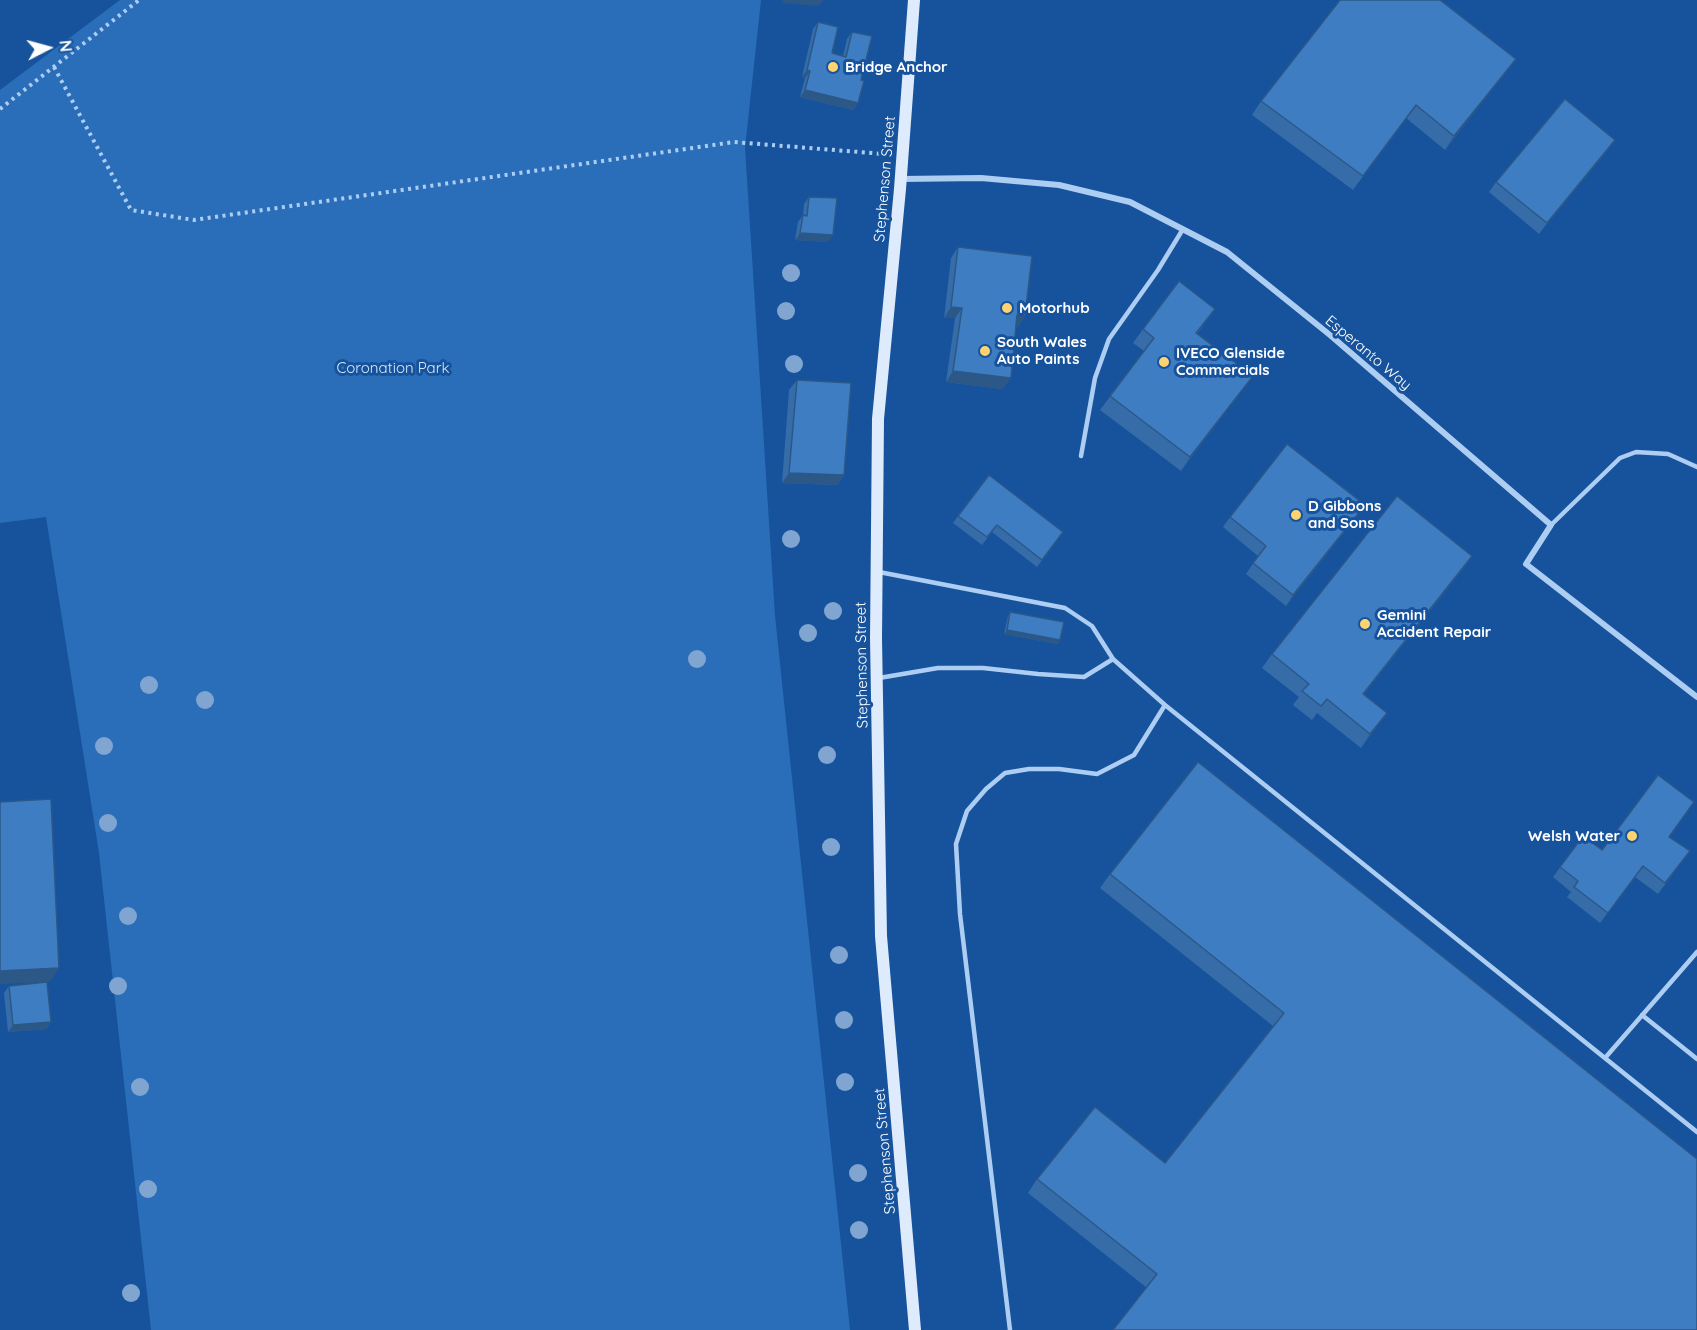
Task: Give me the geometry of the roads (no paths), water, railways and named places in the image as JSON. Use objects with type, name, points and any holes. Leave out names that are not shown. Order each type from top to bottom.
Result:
[{"type":"street","name":"Stephenson Street","points":[[914,0],[878,419],[877,679],[881,936],[915,1330]]},
{"type":"street","name":"Esperanto Way","points":[[900,178],[981,178],[1059,184],[1130,202],[1227,252],[1330,335],[1551,525]]},
{"type":"street","points":[[1551,525],[1526,564],[1697,697]]},
{"type":"lane","points":[[1081,456],[1095,378],[1109,339],[1158,270],[1183,229]]},
{"type":"lane","points":[[1551,525],[1620,458],[1635,452],[1668,454],[1697,467]]},
{"type":"lane","points":[[877,572],[1065,608],[1092,626],[1113,659],[1165,705],[1697,1132]]},
{"type":"lane","points":[[877,679],[938,668],[983,668],[1038,675],[1084,677],[1113,659]]},
{"type":"lane","points":[[1010,1330],[960,914],[956,844],[967,812],[986,789],[1005,773],[1029,769],[1059,769],[1097,774],[1134,755],[1165,705]]},
{"type":"lane","points":[[1605,1058],[1697,952]]},
{"type":"lane","points":[[1642,1015],[1697,1059]]},
{"type":"place","name":"Bridge Anchor","points":[[833,67]]},
{"type":"place","name":"Motorhub","points":[[1007,308]]},
{"type":"place","name":"South Wales Auto Paints","points":[[985,351]]},
{"type":"place","name":"IVECO Glenside Commercials","points":[[1164,362]]},
{"type":"place","name":"D Gibbons and Sons","points":[[1296,515]]},
{"type":"place","name":"Gemini Accident Repair","points":[[1365,624]]},
{"type":"place","name":"Welsh Water","points":[[1632,836]]},
{"type":"park label","name":"Coronation Park","points":[[393,368]]}]
